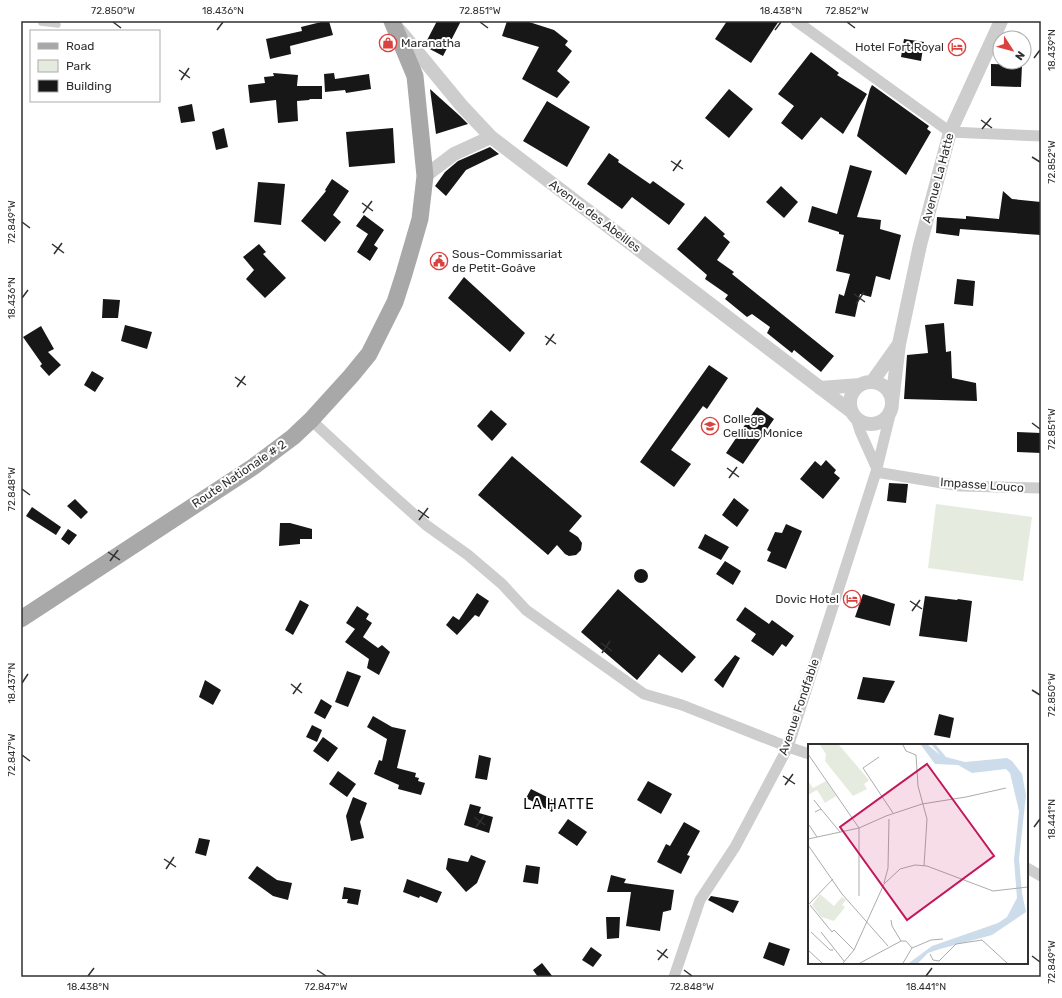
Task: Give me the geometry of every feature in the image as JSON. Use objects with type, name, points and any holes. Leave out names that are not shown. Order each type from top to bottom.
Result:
[{"type":"main road","name":"Route Nationale # 2","points":[[21,619],[279,449],[311,420],[369,354],[395,302],[420,219],[424,176],[415,76],[392,22]]},
{"type":"street","points":[[796,21],[950,132],[1041,136]]},
{"type":"street","name":"Avenue La Hatte","points":[[892,405],[899,344],[920,245],[950,132],[1001,21]]},
{"type":"street","name":"Avenue des Abeilles","points":[[392,22],[461,105],[491,137],[854,415]]},
{"type":"street","points":[[424,176],[454,154],[491,137]]},
{"type":"street","name":"Avenue La Hatte","points":[[866,383],[899,344]]},
{"type":"street","points":[[866,383],[852,393],[850,398],[850,406],[876,471]]},
{"type":"street","points":[[820,388],[866,383],[884,386],[891,396],[892,405],[886,418],[876,423],[869,424],[862,422],[854,415]]},
{"type":"street","name":"Avenue Fondfable","points":[[674,977],[700,900],[735,846],[788,747],[876,471],[892,405]]},
{"type":"street","points":[[311,420],[426,525],[468,555],[502,584],[526,610],[644,694],[682,705],[808,754]]},
{"type":"street","name":"Impasse Louco","points":[[876,471],[960,486],[1041,488]]},
{"type":"street","points":[[1028,869],[1041,876]]},
{"type":"lane","points":[[42,21],[42,23],[58,25]]},
{"type":"green space","points":[[936,504],[1032,517],[1023,581],[928,568]]},
{"type":"building","points":[[329,21],[333,35],[290,46],[291,54],[270,59],[266,39],[302,31],[301,27]]},
{"type":"building","points":[[437,21],[461,21],[443,56],[424,46]]},
{"type":"building","points":[[507,21],[526,21],[554,30],[568,41],[565,45],[572,51],[557,71],[570,82],[557,98],[522,79],[539,47],[502,36]]},
{"type":"building","points":[[727,21],[779,21],[751,63],[715,39]]},
{"type":"building","points":[[904,39],[924,42],[921,61],[901,57]]},
{"type":"building","points":[[811,52],[839,73],[837,75],[867,94],[843,134],[821,117],[802,140],[781,123],[794,106],[778,94]]},
{"type":"building","points":[[991,64],[992,70],[1022,70],[1021,87],[991,86]]},
{"type":"building","points":[[273,73],[298,75],[297,86],[322,86],[322,99],[297,101],[298,121],[278,123],[276,100],[250,103],[248,85],[265,83],[264,77],[274,76]]},
{"type":"building","points":[[334,73],[335,79],[369,74],[371,89],[346,93],[345,90],[325,92],[324,74]]},
{"type":"building","points":[[872,85],[929,126],[927,129],[931,132],[906,175],[857,136]]},
{"type":"building","points":[[430,89],[460,116],[468,124],[436,134]]},
{"type":"building","points":[[729,89],[753,109],[729,138],[705,118]]},
{"type":"building","points":[[547,101],[590,127],[567,167],[523,141]]},
{"type":"building","points":[[192,104],[195,121],[181,123],[178,107]]},
{"type":"building","points":[[224,128],[228,147],[216,150],[212,132]]},
{"type":"building","points":[[393,128],[395,163],[349,167],[346,132]]},
{"type":"building","points":[[490,147],[499,154],[466,170],[446,196],[435,186],[445,172],[458,161]]},
{"type":"building","points":[[609,153],[619,160],[618,162],[650,184],[653,181],[685,204],[669,225],[632,197],[622,209],[587,184]]},
{"type":"building","points":[[850,165],[872,171],[857,217],[881,220],[880,229],[901,235],[890,280],[876,276],[871,297],[860,294],[855,317],[835,313],[839,294],[844,296],[850,274],[836,271],[844,235],[808,222],[812,206],[837,214]]},
{"type":"building","points":[[332,179],[349,191],[333,215],[341,222],[325,242],[301,221],[326,191],[325,190]]},
{"type":"building","points":[[258,182],[285,184],[281,225],[254,222]]},
{"type":"building","points":[[781,186],[798,202],[784,218],[766,202]]},
{"type":"building","points":[[1003,191],[1012,199],[1041,202],[1041,235],[960,229],[959,236],[936,233],[937,217],[966,219],[966,216],[999,219]]},
{"type":"building","points":[[364,215],[384,230],[374,245],[378,248],[370,261],[357,252],[368,234],[356,226]]},
{"type":"building","points":[[705,216],[725,234],[723,236],[730,242],[717,260],[734,272],[732,274],[834,356],[821,372],[794,350],[792,353],[767,333],[770,327],[752,314],[747,317],[725,299],[728,295],[705,279],[707,275],[677,249]]},
{"type":"building","points":[[259,244],[266,252],[263,254],[286,278],[265,298],[246,279],[254,270],[243,257]]},
{"type":"building","points":[[464,277],[525,333],[510,352],[448,298]]},
{"type":"building","points":[[957,279],[975,281],[973,306],[954,304]]},
{"type":"building","points":[[103,299],[120,300],[118,318],[102,318]]},
{"type":"building","points":[[944,323],[946,352],[951,351],[952,378],[976,383],[977,401],[904,399],[907,355],[928,353],[925,325]]},
{"type":"building","points":[[125,325],[152,332],[147,349],[121,341]]},
{"type":"building","points":[[41,326],[54,349],[48,352],[61,365],[49,376],[40,366],[42,364],[23,337]]},
{"type":"building","points":[[709,365],[728,378],[707,409],[703,406],[671,450],[691,464],[674,487],[640,462]]},
{"type":"building","points":[[92,371],[104,378],[95,392],[84,385]]},
{"type":"building","points":[[757,407],[774,419],[743,464],[726,453]]},
{"type":"building","points":[[491,410],[507,424],[492,441],[477,426]]},
{"type":"building","points":[[1017,432],[1041,433],[1041,453],[1017,452]]},
{"type":"building","points":[[512,456],[582,516],[569,531],[578,537],[582,543],[581,550],[576,555],[569,556],[565,554],[557,545],[548,555],[478,495]]},
{"type":"building","points":[[826,460],[836,470],[834,473],[840,478],[823,499],[800,479],[815,461],[821,466]]},
{"type":"building","points":[[889,483],[908,484],[906,503],[887,501]]},
{"type":"building","points":[[734,498],[749,510],[737,527],[722,515]]},
{"type":"building","points":[[75,499],[88,512],[81,519],[67,506]]},
{"type":"building","points":[[32,507],[61,527],[56,535],[26,516]]},
{"type":"building","points":[[280,523],[290,523],[312,529],[312,539],[300,539],[300,544],[279,546]]},
{"type":"building","points":[[786,524],[802,531],[786,569],[767,561],[771,552],[767,550],[775,532],[782,533]]},
{"type":"building","points":[[68,529],[77,535],[69,545],[61,539]]},
{"type":"building","points":[[705,534],[729,547],[721,560],[698,548]]},
{"type":"building","points":[[725,561],[741,571],[733,585],[716,574]]},
{"type":"building","points":[[641,569],[646,571],[648,576],[646,581],[641,583],[636,581],[634,576],[636,571]]},
{"type":"building","points":[[618,589],[696,657],[682,673],[659,654],[637,680],[581,632]]},
{"type":"building","points":[[477,593],[489,601],[479,617],[475,615],[457,635],[446,625],[453,616],[459,620]]},
{"type":"building","points":[[863,594],[895,604],[890,626],[855,617]]},
{"type":"building","points":[[925,596],[972,601],[967,642],[919,636]]},
{"type":"building","points":[[300,600],[309,605],[293,635],[285,630]]},
{"type":"building","points":[[357,606],[369,614],[366,619],[372,623],[363,637],[378,648],[382,645],[390,652],[379,675],[367,668],[369,659],[345,642],[355,629],[346,623]]},
{"type":"building","points":[[745,607],[769,624],[772,620],[794,636],[786,647],[782,644],[773,656],[751,641],[756,634],[736,620]]},
{"type":"building","points":[[735,655],[740,658],[723,688],[714,680]]},
{"type":"building","points":[[347,671],[361,676],[348,707],[335,702]]},
{"type":"building","points":[[863,677],[895,681],[884,703],[857,699]]},
{"type":"building","points":[[205,680],[221,690],[213,705],[199,697]]},
{"type":"building","points":[[321,699],[332,706],[325,719],[314,713]]},
{"type":"building","points":[[939,714],[954,718],[950,738],[934,735]]},
{"type":"building","points":[[373,716],[392,727],[406,730],[397,768],[416,773],[415,777],[419,778],[418,781],[425,783],[421,795],[398,789],[399,785],[374,774],[379,760],[382,761],[387,739],[367,727]]},
{"type":"building","points":[[312,725],[322,730],[317,742],[306,737]]},
{"type":"building","points":[[323,737],[338,748],[328,762],[313,751]]},
{"type":"building","points":[[479,755],[491,758],[487,780],[475,778]]},
{"type":"building","points":[[338,771],[356,784],[347,797],[329,784]]},
{"type":"building","points":[[648,781],[672,794],[661,814],[637,800]]},
{"type":"building","points":[[531,789],[557,802],[552,812],[526,798]]},
{"type":"building","points":[[353,797],[367,803],[360,822],[364,838],[351,841],[346,816]]},
{"type":"building","points":[[470,804],[481,807],[479,813],[493,817],[489,833],[464,825]]},
{"type":"building","points":[[568,819],[587,832],[577,846],[558,833]]},
{"type":"building","points":[[684,822],[700,831],[687,855],[690,856],[681,874],[657,862],[666,844],[670,846]]},
{"type":"building","points":[[199,838],[210,840],[206,856],[195,853]]},
{"type":"building","points":[[471,855],[486,861],[477,883],[466,892],[446,869],[448,858],[468,862]]},
{"type":"building","points":[[526,865],[540,867],[538,884],[523,882]]},
{"type":"building","points":[[257,866],[277,880],[292,883],[288,900],[273,896],[248,878]]},
{"type":"building","points":[[611,875],[626,879],[624,883],[674,890],[671,910],[663,912],[660,931],[626,926],[631,892],[607,892]]},
{"type":"building","points":[[407,879],[442,892],[437,903],[420,896],[419,898],[403,892]]},
{"type":"building","points":[[344,887],[361,890],[358,905],[347,903],[348,899],[342,899]]},
{"type":"building","points":[[711,896],[739,901],[733,913],[708,900]]},
{"type":"building","points":[[606,917],[620,917],[619,938],[607,939]]},
{"type":"building","points":[[769,942],[790,949],[784,966],[763,958]]},
{"type":"building","points":[[591,947],[602,955],[593,967],[582,960]]},
{"type":"building","points":[[542,963],[553,977],[538,977],[533,970]]},
{"type":"place","name":"Maranatha","points":[[388,43]]},
{"type":"place","name":"Hotel Fort Royal","points":[[957,47]]},
{"type":"place","name":"Sous-Commissariat de Petit-Goâve","points":[[439,261]]},
{"type":"place","name":"College Cellius Monice","points":[[710,426]]},
{"type":"place","name":"Dovic Hotel","points":[[852,599]]},
{"type":"district","name":"LA HATTE","points":[[559,804]]}]
